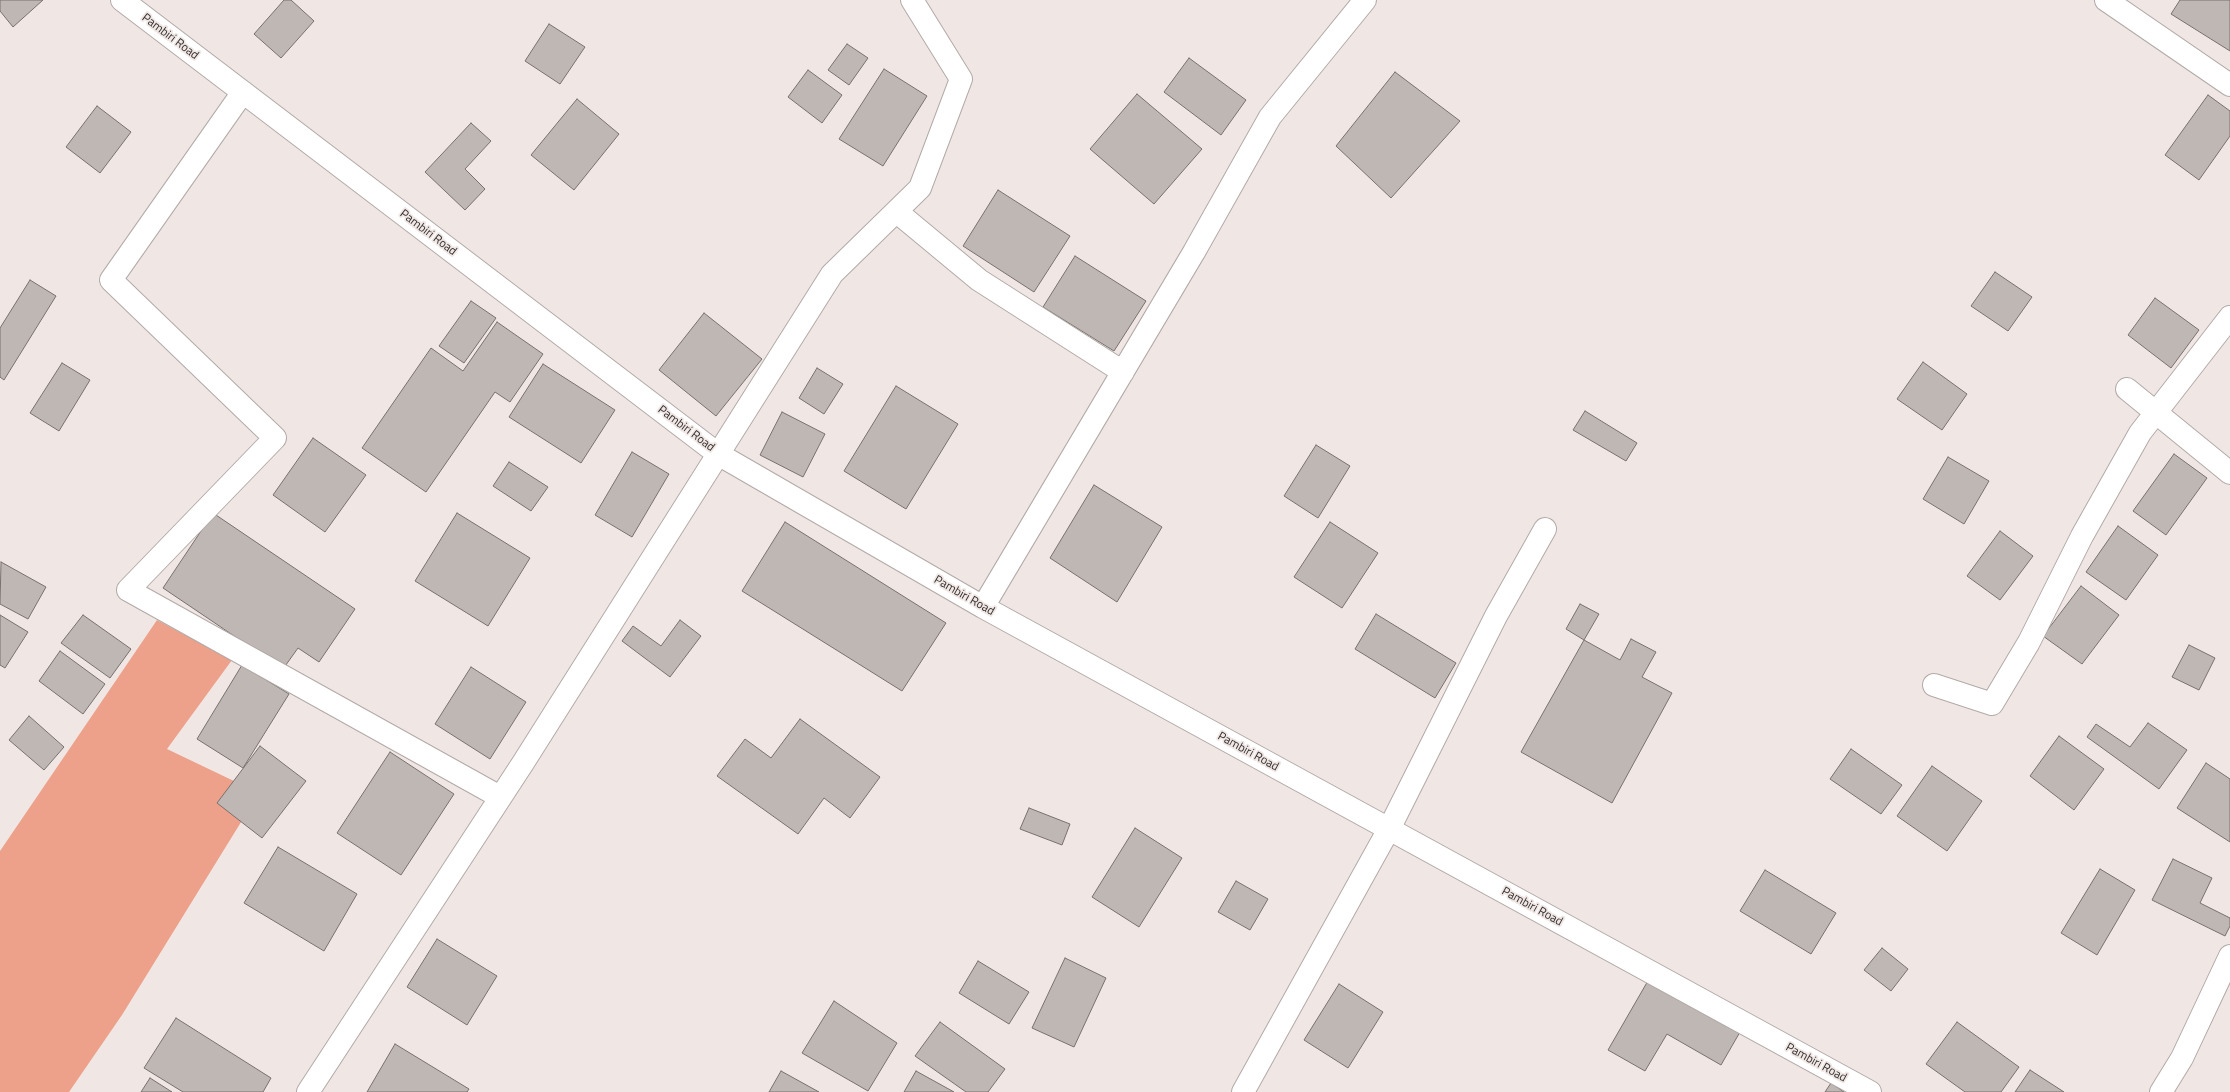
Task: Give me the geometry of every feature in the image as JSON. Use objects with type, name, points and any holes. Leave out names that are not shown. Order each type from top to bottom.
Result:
[{"type":"street","name":"Pambiri Road","points":[[122,0],[718,454],[983,607],[1870,1092]]},
{"type":"street","points":[[308,1092],[500,797],[832,274],[920,188],[961,80],[912,0]]},
{"type":"street","points":[[983,607],[1194,252],[1270,117],[1365,0]]},
{"type":"street","points":[[2106,0],[2230,85]]},
{"type":"street","points":[[243,92],[111,280],[275,438],[128,590],[500,797]]},
{"type":"street","points":[[897,212],[979,280],[1123,372]]},
{"type":"street","points":[[1934,685],[1992,704],[2029,642],[2086,529],[2140,433],[2190,372],[2230,317]]},
{"type":"street","points":[[2127,389],[2230,473]]},
{"type":"street","points":[[1243,1092],[1389,829],[1496,616],[1545,529]]},
{"type":"street","points":[[2161,1092],[2182,1058],[2230,956]]},
{"type":"shaded area","points":[[157,620],[232,660],[167,749],[259,793],[122,1015],[69,1092],[0,1092],[0,851]]},
{"type":"building","points":[[0,0],[43,0],[13,27],[0,11]]},
{"type":"building","points":[[284,0],[291,0],[314,21],[281,58],[254,34]]},
{"type":"building","points":[[2180,0],[2230,0],[2230,51],[2171,14]]},
{"type":"building","points":[[549,24],[585,47],[560,84],[525,61]]},
{"type":"building","points":[[847,44],[868,58],[849,85],[828,70]]},
{"type":"building","points":[[1189,58],[1246,100],[1221,135],[1164,92]]},
{"type":"building","points":[[884,69],[927,96],[883,166],[839,139]]},
{"type":"building","points":[[808,70],[842,95],[822,123],[788,97]]},
{"type":"building","points":[[1395,72],[1460,121],[1391,198],[1336,146]]},
{"type":"building","points":[[1137,94],[1202,149],[1154,204],[1090,149]]},
{"type":"building","points":[[2208,95],[2230,111],[2230,136],[2199,180],[2165,155]]},
{"type":"building","points":[[577,99],[619,134],[574,190],[531,155]]},
{"type":"building","points":[[97,106],[131,132],[100,173],[66,147]]},
{"type":"building","points":[[471,123],[491,141],[465,169],[485,189],[465,210],[425,172]]},
{"type":"building","points":[[998,190],[1070,236],[1034,292],[963,246]]},
{"type":"building","points":[[1075,256],[1146,301],[1114,351],[1043,307]]},
{"type":"building","points":[[1995,272],[2032,297],[2008,331],[1971,306]]},
{"type":"building","points":[[30,280],[56,296],[4,380],[0,377],[0,328]]},
{"type":"building","points":[[2155,298],[2199,330],[2171,368],[2128,335]]},
{"type":"building","points":[[471,301],[496,318],[464,363],[439,346]]},
{"type":"building","points":[[704,313],[762,359],[716,416],[659,370]]},
{"type":"building","points":[[497,322],[543,354],[510,402],[495,392],[426,492],[362,448],[431,348],[463,371]]},
{"type":"building","points":[[1923,362],[1967,394],[1942,430],[1897,399]]},
{"type":"building","points":[[62,363],[90,380],[59,431],[30,413]]},
{"type":"building","points":[[543,364],[615,410],[581,463],[509,417]]},
{"type":"building","points":[[817,368],[843,384],[824,414],[799,398]]},
{"type":"building","points":[[896,386],[958,424],[906,509],[844,471]]},
{"type":"building","points":[[1585,411],[1637,443],[1626,461],[1573,430]]},
{"type":"building","points":[[782,412],[825,434],[803,477],[760,455]]},
{"type":"building","points":[[313,438],[366,475],[325,532],[273,495]]},
{"type":"building","points":[[1316,445],[1350,466],[1318,518],[1284,496]]},
{"type":"building","points":[[632,452],[669,474],[632,537],[595,515]]},
{"type":"building","points":[[2174,454],[2207,478],[2166,535],[2133,511]]},
{"type":"building","points":[[1948,457],[1989,481],[1964,524],[1923,499]]},
{"type":"building","points":[[509,462],[548,487],[531,511],[493,486]]},
{"type":"building","points":[[1094,485],[1162,527],[1117,602],[1050,558]]},
{"type":"building","points":[[213,513],[355,609],[319,662],[298,648],[283,669],[163,588]]},
{"type":"building","points":[[457,513],[530,558],[488,626],[415,581]]},
{"type":"building","points":[[785,522],[946,623],[902,691],[742,591]]},
{"type":"building","points":[[1330,522],[1378,553],[1342,608],[1294,577]]},
{"type":"building","points":[[2118,526],[2158,555],[2126,600],[2086,572]]},
{"type":"building","points":[[2000,531],[2033,556],[2000,600],[1967,576]]},
{"type":"building","points":[[1,562],[46,587],[28,619],[0,604]]},
{"type":"building","points":[[2081,586],[2119,615],[2082,664],[2043,636]]},
{"type":"building","points":[[1580,604],[1599,614],[1584,640],[1566,629]]},
{"type":"building","points":[[1376,614],[1456,663],[1435,698],[1355,649]]},
{"type":"building","points":[[0,615],[28,632],[5,668],[0,665]]},
{"type":"building","points":[[83,615],[131,649],[110,678],[61,643]]},
{"type":"building","points":[[680,620],[701,636],[670,677],[622,641],[633,626],[661,646]]},
{"type":"building","points":[[1631,639],[1656,652],[1642,677],[1672,693],[1612,803],[1521,752],[1584,640],[1620,660]]},
{"type":"building","points":[[2189,645],[2215,658],[2199,690],[2172,677]]},
{"type":"building","points":[[60,651],[105,684],[83,714],[39,681]]},
{"type":"building","points":[[242,665],[289,694],[243,768],[197,739]]},
{"type":"building","points":[[471,667],[526,702],[490,759],[435,724]]},
{"type":"building","points":[[29,716],[64,747],[44,770],[9,740]]},
{"type":"building","points":[[800,719],[880,777],[850,818],[824,798],[798,834],[717,776],[745,739],[771,758]]},
{"type":"building","points":[[2148,723],[2187,750],[2159,789],[2087,737],[2096,724],[2130,747]]},
{"type":"building","points":[[2059,736],[2104,769],[2074,810],[2030,776]]},
{"type":"building","points":[[260,746],[306,781],[262,838],[217,803]]},
{"type":"building","points":[[1851,749],[1902,785],[1881,814],[1830,779]]},
{"type":"building","points":[[390,752],[454,794],[401,875],[337,833]]},
{"type":"building","points":[[2206,763],[2230,779],[2230,842],[2177,808]]},
{"type":"building","points":[[1932,766],[1982,801],[1947,851],[1897,816]]},
{"type":"building","points":[[1029,808],[1070,824],[1062,845],[1020,829]]},
{"type":"building","points":[[1135,828],[1182,858],[1139,927],[1092,897]]},
{"type":"building","points":[[278,847],[357,894],[324,951],[244,903]]},
{"type":"building","points":[[2173,859],[2212,878],[2200,903],[2230,918],[2230,926],[2225,936],[2152,900]]},
{"type":"building","points":[[2100,869],[2135,890],[2097,955],[2061,933]]},
{"type":"building","points":[[1765,870],[1836,913],[1811,954],[1740,911]]},
{"type":"building","points":[[1236,881],[1268,899],[1250,930],[1218,912]]},
{"type":"building","points":[[437,939],[497,976],[467,1025],[407,987]]},
{"type":"building","points":[[1882,948],[1908,969],[1891,991],[1864,970]]},
{"type":"building","points":[[1065,958],[1106,978],[1074,1047],[1032,1028]]},
{"type":"building","points":[[978,961],[1029,992],[1009,1024],[959,993]]},
{"type":"building","points":[[1649,979],[1740,1032],[1721,1065],[1667,1034],[1645,1071],[1608,1050]]},
{"type":"building","points":[[1339,984],[1383,1012],[1348,1068],[1304,1040]]},
{"type":"building","points":[[834,1001],[897,1043],[868,1091],[802,1053]]},
{"type":"building","points":[[176,1018],[271,1078],[263,1092],[183,1092],[144,1068]]},
{"type":"building","points":[[940,1022],[1005,1069],[988,1092],[966,1092],[915,1056]]},
{"type":"building","points":[[1957,1022],[2019,1067],[2001,1092],[1965,1092],[1926,1064]]},
{"type":"building","points":[[395,1044],[469,1089],[467,1092],[367,1092]]},
{"type":"building","points":[[2030,1070],[2064,1092],[2015,1092]]},
{"type":"building","points":[[781,1071],[819,1092],[769,1092]]},
{"type":"building","points":[[916,1071],[954,1092],[904,1092]]},
{"type":"building","points":[[150,1078],[172,1092],[141,1092]]},
{"type":"building","points":[[1831,1083],[1844,1092],[1825,1092]]}]
